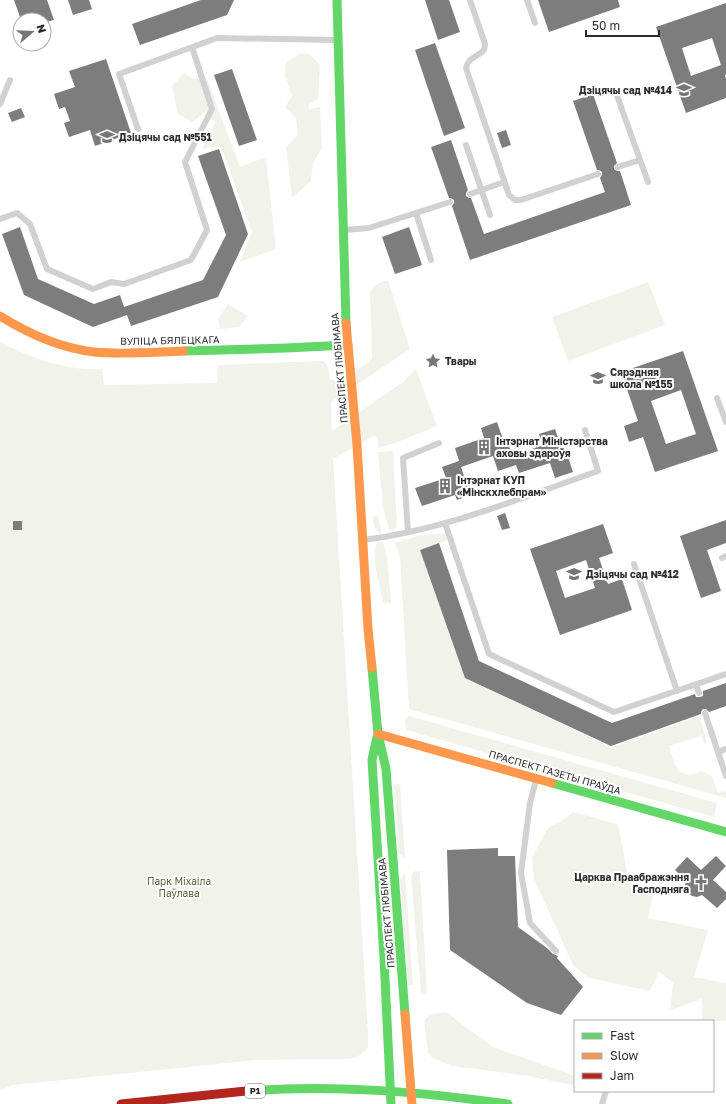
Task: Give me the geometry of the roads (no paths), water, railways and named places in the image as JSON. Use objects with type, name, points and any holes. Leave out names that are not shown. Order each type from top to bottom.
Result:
[{"type":"main road","name":"ПРАСПЕКТ ЛЮБІМАВА","points":[[337,0],[343,230],[348,345],[357,445],[362,540],[378,734],[386,769],[412,1104]]},
{"type":"main road","name":"ВУЛІЦА БЯЛЕЦКАГА","points":[[0,316],[22,329],[60,345],[106,353],[348,345]]},
{"type":"main road","name":"ПРАСПЕКТ ЛЮБІМАВА","points":[[378,734],[372,760],[392,1104]]},
{"type":"main road","name":"ПРАСПЕКТ ГАЗЕТЫ ПРАЎДА","points":[[378,734],[726,832]]},
{"type":"main road","name":"Р1","points":[[121,1104],[220,1093],[290,1088],[391,1090],[508,1104]]},
{"type":"lane","points":[[470,0],[485,44],[484,50],[480,55],[470,59],[467,62],[466,68],[509,196],[515,200],[521,200],[598,174]]},
{"type":"lane","points":[[527,0],[535,23]]},
{"type":"lane","points":[[138,129],[119,74],[217,38],[338,40]]},
{"type":"lane","points":[[0,219],[17,214],[30,224],[48,269],[93,289],[111,282],[124,284],[192,260],[207,230],[185,162],[212,109],[192,47]]},
{"type":"lane","points":[[0,104],[10,80]]},
{"type":"lane","points":[[615,90],[648,182]]},
{"type":"lane","points":[[466,145],[490,215]]},
{"type":"lane","points":[[618,167],[640,160]]},
{"type":"lane","points":[[470,194],[504,182]]},
{"type":"lane","points":[[343,230],[369,228],[450,202]]},
{"type":"lane","points":[[416,213],[431,260]]},
{"type":"lane","points":[[718,398],[726,422]]},
{"type":"lane","points":[[362,540],[385,538],[445,523],[598,471],[585,430]]},
{"type":"lane","points":[[408,532],[403,458],[439,443]]},
{"type":"lane","points":[[445,523],[489,654],[614,712],[726,674]]},
{"type":"lane","points":[[634,564],[677,691]]},
{"type":"lane","points":[[696,685],[699,693]]},
{"type":"lane","points":[[705,713],[726,776]]},
{"type":"lane","points":[[718,752],[726,749]]},
{"type":"lane","points":[[536,778],[530,803],[521,873],[530,923],[556,951]]},
{"type":"lane","points":[[602,1104],[606,1092]]},
{"type":"place","name":"Дзіцячы сад №414","points":[[684,90]]},
{"type":"place","name":"Дзіцячы сад №551","points":[[107,137]]},
{"type":"place","name":"Твары","points":[[433,361]]},
{"type":"place","name":"Сярэдняя школа №155","points":[[598,378]]},
{"type":"place","name":"Інтэрнат Міністэрства аховы здароўя","points":[[484,447]]},
{"type":"place","name":"Інтэрнат КУП «Мінскхлебпрам»","points":[[445,486]]},
{"type":"place","name":"Дзіцячы сад №412","points":[[574,574]]},
{"type":"place","name":"Царква Праабражэння Гасподняга","points":[[701,883]]},
{"type":"park label","name":"Парк Міхаіла Паўлава","points":[[179,886]]}]
